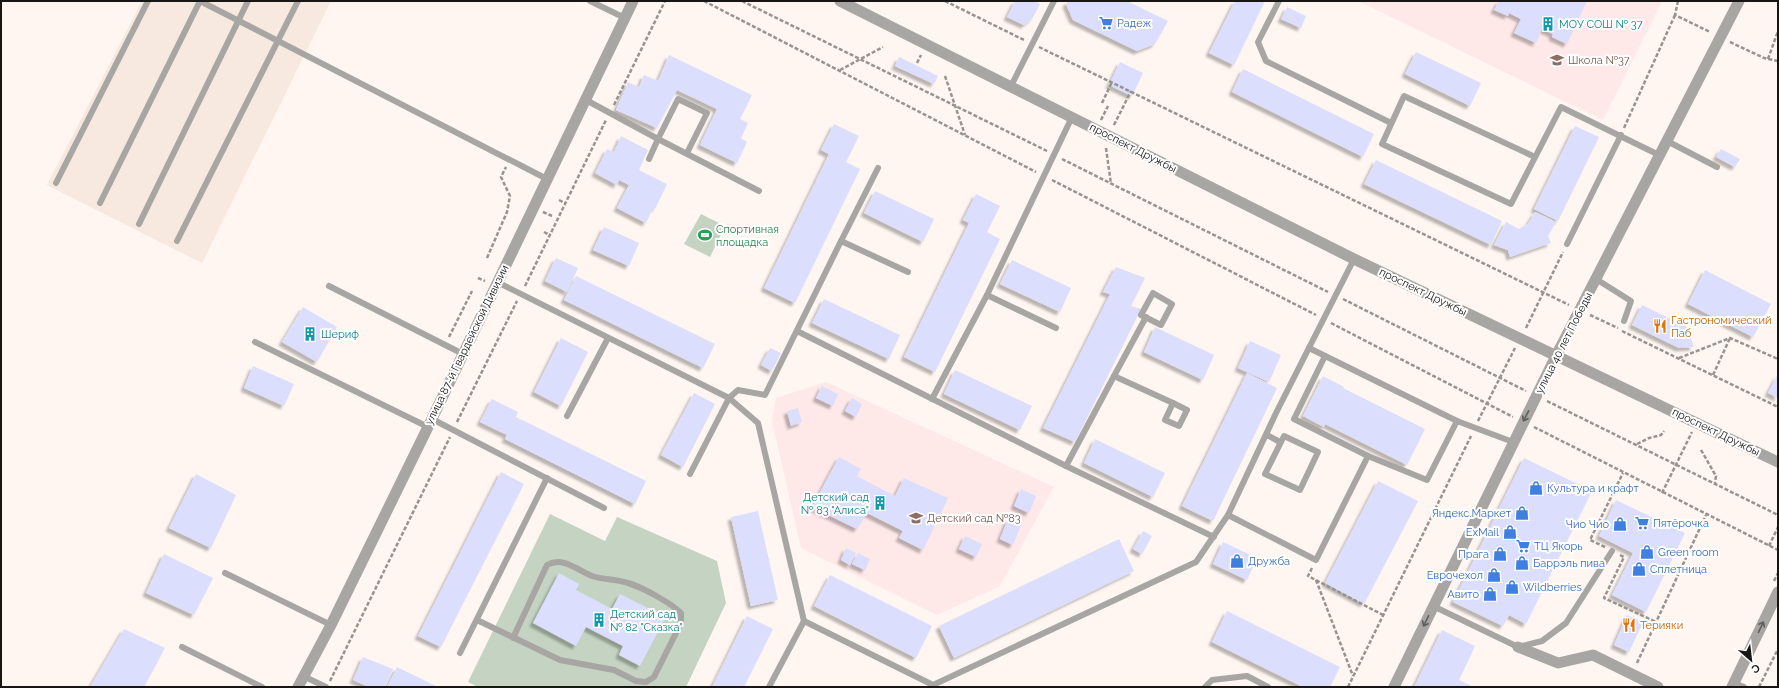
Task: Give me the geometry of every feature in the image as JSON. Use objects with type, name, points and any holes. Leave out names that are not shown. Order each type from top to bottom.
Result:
[{"type":"street","name":"улица 87-й Гвардейской Дивизии","points":[[298,687],[331,625],[430,423],[633,1]]},
{"type":"street","points":[[840,1],[1011,86]]},
{"type":"street","name":"улица 40 лет Победы","points":[[1394,687],[1556,356],[1739,1]]},
{"type":"street","name":"проспект Дружбы","points":[[1011,86],[1354,259],[1778,462]]},
{"type":"street","points":[[1737,686],[1778,592]]},
{"type":"street","points":[[1518,647],[1558,663],[1594,655],[1658,687]]},
{"type":"lane","points":[[56,183],[148,1]]},
{"type":"lane","points":[[100,203],[200,1],[547,180]]},
{"type":"lane","points":[[139,224],[248,1]]},
{"type":"lane","points":[[177,241],[298,1]]},
{"type":"lane","points":[[590,1],[625,18]]},
{"type":"lane","points":[[1011,86],[1054,1]]},
{"type":"lane","points":[[1279,1],[1258,42],[1266,61],[1391,123]]},
{"type":"lane","points":[[1535,157],[1404,96],[1382,144],[1511,204],[1561,107],[1621,135],[1659,155]]},
{"type":"lane","points":[[649,159],[678,99],[707,113],[687,153]]},
{"type":"lane","points":[[586,100],[610,114],[759,191]]},
{"type":"lane","points":[[932,399],[987,295],[1072,117]]},
{"type":"lane","points":[[1567,244],[1621,135]]},
{"type":"lane","points":[[1667,141],[1717,167]]},
{"type":"lane","points":[[690,474],[729,398],[738,390],[765,395],[878,168]]},
{"type":"lane","points":[[841,241],[908,272]]},
{"type":"lane","points":[[804,621],[932,686],[1196,562],[1214,538],[1228,515],[1354,259]]},
{"type":"lane","points":[[1596,279],[1631,300],[1624,321]]},
{"type":"lane","points":[[497,282],[729,398],[758,423],[804,621],[769,687]]},
{"type":"lane","points":[[329,286],[463,354]]},
{"type":"lane","points":[[1153,293],[1172,304],[1161,325],[1146,317],[1141,315],[1153,293]]},
{"type":"lane","points":[[987,295],[1056,328]]},
{"type":"lane","points":[[1066,466],[1146,317]]},
{"type":"lane","points":[[797,331],[1066,466],[1214,538]]},
{"type":"lane","points":[[567,416],[608,338]]},
{"type":"lane","points":[[255,342],[430,423],[454,430],[604,508]]},
{"type":"lane","points":[[1309,348],[1457,421],[1513,442]]},
{"type":"lane","points":[[1325,356],[1294,419],[1368,456],[1427,480],[1457,421]]},
{"type":"lane","points":[[1114,376],[1173,403]]},
{"type":"lane","points":[[1267,435],[1280,442]]},
{"type":"lane","points":[[1284,436],[1318,452],[1300,490],[1265,474],[1280,442],[1284,436]]},
{"type":"lane","points":[[1228,515],[1316,560],[1368,456]]},
{"type":"lane","points":[[460,653],[547,478]]},
{"type":"lane","points":[[1433,606],[1518,647],[1542,641],[1566,623],[1612,551]]},
{"type":"lane","points":[[477,620],[513,638],[560,660],[614,670],[636,681],[646,682],[654,677],[681,623],[681,614],[674,606],[629,583],[593,576],[562,561],[554,561],[547,565],[513,638]]},
{"type":"lane","points":[[225,573],[331,625]]},
{"type":"lane","points":[[182,647],[262,687]]},
{"type":"lane","points":[[303,676],[327,687]]},
{"type":"lane","points":[[1205,687],[1212,680],[1247,676],[1268,687]]},
{"type":"path","points":[[327,687],[665,1]]},
{"type":"path","points":[[704,1],[1523,422],[1778,550]]},
{"type":"path","points":[[742,1],[1054,154],[1500,376],[1536,396],[1637,444],[1778,515]]},
{"type":"path","points":[[945,1],[1778,407]]},
{"type":"path","points":[[1621,135],[1675,16]]},
{"type":"path","points":[[1768,59],[1778,31]]},
{"type":"path","points":[[839,70],[883,47]]},
{"type":"path","points":[[945,76],[965,135]]},
{"type":"path","points":[[1102,103],[1112,82]]},
{"type":"path","points":[[488,258],[507,212],[510,196],[501,177],[508,161]]},
{"type":"path","points":[[559,200],[565,203]]},
{"type":"path","points":[[544,232],[550,235]]},
{"type":"path","points":[[1348,687],[1500,376],[1544,293],[1567,244]]},
{"type":"path","points":[[445,345],[472,291]]},
{"type":"path","points":[[1679,358],[1730,338],[1778,359]]},
{"type":"path","points":[[1714,375],[1730,338]]},
{"type":"path","points":[[1637,444],[1649,438],[1661,435],[1664,432]]},
{"type":"path","points":[[1662,493],[1687,443]]},
{"type":"path","points":[[1701,450],[1716,476],[1715,483]]},
{"type":"path","points":[[1632,674],[1706,515]]},
{"type":"path","points":[[1769,546],[1778,527]]},
{"type":"path","points":[[1316,560],[1308,576],[1383,615]]},
{"type":"path","points":[[1316,580],[1353,677]]},
{"type":"path","points":[[1759,687],[1778,649]]},
{"type":"shaded area","points":[[142,1],[331,1],[202,263],[47,185]]},
{"type":"shaded area","name":"Школа №37","points":[[1358,1],[1662,1],[1603,120]]},
{"type":"shaded area","name":"Детский сад №83","points":[[826,382],[1054,487],[1000,586],[937,615],[801,548],[772,421],[776,398]]},
{"type":"green space","name":"Спортивная площадка","points":[[701,214],[725,226],[710,257],[684,244]]},
{"type":"green space","points":[[550,514],[605,541],[617,517],[717,561],[726,603],[686,687],[478,687],[468,682]]},
{"type":"building","points":[[1015,1],[1034,1],[1040,4],[1032,19],[1024,25],[1007,17]]},
{"type":"building","points":[[1068,1],[1127,1],[1168,21],[1155,44],[1137,51],[1073,20],[1066,4]]},
{"type":"building","points":[[1235,1],[1265,1],[1234,65],[1209,53]]},
{"type":"building","name":"МОУ СОШ № 37","points":[[1499,1],[1587,1],[1567,44],[1552,37],[1553,34],[1542,29],[1536,43],[1514,33],[1521,19],[1509,13],[1508,16],[1494,10]]},
{"type":"building","points":[[1287,7],[1306,16],[1301,28],[1281,19]]},
{"type":"building","points":[[1416,52],[1481,83],[1470,106],[1405,74]]},
{"type":"building","points":[[669,55],[752,95],[740,119],[748,123],[741,138],[747,142],[737,163],[700,145],[717,109],[677,90],[657,128],[616,110],[628,82],[639,87],[644,75],[658,81]]},
{"type":"building","points":[[899,57],[938,76],[934,84],[895,66]]},
{"type":"building","points":[[1120,62],[1143,73],[1132,96],[1109,85]]},
{"type":"building","points":[[1243,69],[1374,134],[1363,157],[1232,92]]},
{"type":"building","points":[[834,124],[859,136],[846,162],[860,169],[795,303],[764,288],[829,154],[821,150]]},
{"type":"building","points":[[1575,126],[1599,137],[1558,221],[1534,209]]},
{"type":"building","points":[[621,136],[648,150],[639,170],[667,184],[655,209],[653,208],[646,223],[617,208],[629,185],[619,180],[617,185],[595,173],[607,149],[614,152]]},
{"type":"building","points":[[1721,149],[1740,159],[1735,167],[1716,157]]},
{"type":"building","points":[[1376,160],[1502,221],[1491,245],[1364,184]]},
{"type":"building","points":[[875,191],[934,219],[923,242],[864,213]]},
{"type":"building","points":[[976,194],[1000,206],[987,232],[1000,239],[935,372],[904,357],[969,223],[963,220]]},
{"type":"building","points":[[1535,212],[1556,222],[1548,236],[1551,243],[1510,257],[1508,250],[1494,245],[1506,222],[1519,229],[1528,224]]},
{"type":"building","points":[[604,227],[639,243],[629,266],[593,250]]},
{"type":"building","points":[[556,258],[578,268],[567,292],[545,281]]},
{"type":"building","points":[[1012,260],[1071,288],[1060,312],[1000,284]]},
{"type":"building","points":[[1116,267],[1145,278],[1131,306],[1141,309],[1075,442],[1043,428],[1110,294],[1103,292]]},
{"type":"building","points":[[1705,270],[1771,304],[1753,337],[1688,304]]},
{"type":"building","points":[[576,276],[715,344],[703,368],[564,300]]},
{"type":"building","points":[[824,299],[900,335],[889,359],[812,323]]},
{"type":"building","name":"Гастрономический Паб","points":[[1642,305],[1687,327],[1694,347],[1679,348],[1632,325]]},
{"type":"building","name":"Шериф","points":[[303,307],[337,327],[317,362],[282,342]]},
{"type":"building","points":[[1155,327],[1214,355],[1203,380],[1144,352]]},
{"type":"building","points":[[561,338],[588,352],[561,406],[534,392]]},
{"type":"building","points":[[1250,341],[1281,355],[1269,382],[1238,368]]},
{"type":"building","points":[[770,348],[781,353],[772,371],[761,365]]},
{"type":"building","points":[[253,366],[294,384],[284,406],[244,388]]},
{"type":"building","points":[[955,370],[1032,406],[1020,430],[944,394]]},
{"type":"building","points":[[1247,373],[1277,388],[1213,521],[1182,506]]},
{"type":"building","points":[[1778,374],[1778,398],[1768,393]]},
{"type":"building","points":[[1323,376],[1344,387],[1343,388],[1425,429],[1407,465],[1325,424],[1324,427],[1303,416]]},
{"type":"building","points":[[822,386],[838,394],[833,406],[816,398]]},
{"type":"building","points":[[694,393],[715,404],[683,467],[661,455]]},
{"type":"building","points":[[852,398],[862,404],[856,417],[845,411]]},
{"type":"building","points":[[492,399],[518,412],[516,417],[646,481],[635,504],[505,439],[507,435],[480,422]]},
{"type":"building","points":[[798,408],[802,422],[791,426],[787,411]]},
{"type":"building","points":[[1095,439],[1165,473],[1153,497],[1084,463]]},
{"type":"building","name":"Детский сад № 83 \"Алиса\"","points":[[839,457],[861,469],[857,476],[895,496],[904,478],[948,498],[923,550],[899,538],[903,531],[867,513],[857,529],[812,507]]},
{"type":"building","name":"ТЦ Якорь","points":[[1524,458],[1592,491],[1526,624],[1509,615],[1503,626],[1453,602]]},
{"type":"building","points":[[501,472],[524,484],[441,647],[418,636]]},
{"type":"building","points":[[196,474],[236,495],[211,548],[169,528]]},
{"type":"building","points":[[1378,481],[1418,501],[1364,604],[1325,583]]},
{"type":"building","points":[[1021,489],[1036,496],[1029,513],[1014,506]]},
{"type":"building","points":[[1616,500],[1685,533],[1646,612],[1612,595],[1633,553],[1599,536]]},
{"type":"building","points":[[758,511],[778,600],[751,606],[731,517]]},
{"type":"building","points":[[1008,519],[1021,525],[1013,545],[1000,539]]},
{"type":"building","points":[[1143,531],[1152,536],[1142,554],[1133,549]]},
{"type":"building","points":[[965,536],[982,544],[976,557],[959,549]]},
{"type":"building","points":[[1119,539],[1134,571],[954,658],[939,626]]},
{"type":"building","points":[[1223,542],[1257,558],[1247,580],[1213,564]]},
{"type":"building","points":[[846,548],[856,553],[850,565],[841,560]]},
{"type":"building","points":[[858,553],[870,559],[865,570],[852,564]]},
{"type":"building","points":[[164,554],[213,578],[194,615],[146,593]]},
{"type":"building","name":"Детский сад № 82 \"Сказка\"","points":[[559,573],[579,584],[576,590],[612,609],[620,594],[666,617],[640,666],[619,655],[623,646],[586,627],[576,646],[533,623]]},
{"type":"building","points":[[830,575],[932,626],[916,658],[814,606]]},
{"type":"building","points":[[1227,611],[1340,667],[1330,687],[1303,687],[1212,642]]},
{"type":"building","points":[[1627,615],[1643,622],[1629,652],[1614,645]]},
{"type":"building","points":[[747,616],[773,629],[744,687],[712,687]]},
{"type":"building","points":[[124,629],[165,648],[144,687],[90,687]]},
{"type":"building","points":[[1442,630],[1475,646],[1459,680],[1474,687],[1414,687]]},
{"type":"building","points":[[363,657],[393,669],[385,687],[369,687],[353,680]]},
{"type":"building","points":[[397,667],[438,687],[387,687]]},
{"type":"place","name":"Радеж","points":[[1106,23]]},
{"type":"place","name":"МОУ СОШ № 37","points":[[1548,24]]},
{"type":"place","name":"Школа №37","points":[[1557,60]]},
{"type":"place","name":"Спортивная площадка","points":[[705,235]]},
{"type":"place","name":"Гастрономический Паб","points":[[1660,326]]},
{"type":"place","name":"Шериф","points":[[310,334]]},
{"type":"place","name":"Культура и крафт","points":[[1536,488]]},
{"type":"place","name":"Детский сад № 83 \"Алиса\"","points":[[880,503]]},
{"type":"place","name":"Яндекс.Маркет","points":[[1522,513]]},
{"type":"place","name":"Детский сад №83","points":[[916,518]]},
{"type":"place","name":"Пятёрочка","points":[[1642,523]]},
{"type":"place","name":"Чио Чио","points":[[1620,524]]},
{"type":"place","name":"ExMail","points":[[1510,532]]},
{"type":"place","name":"ТЦ Якорь","points":[[1523,546]]},
{"type":"place","name":"Green room","points":[[1647,552]]},
{"type":"place","name":"Прага","points":[[1500,554]]},
{"type":"place","name":"Дружба","points":[[1237,561]]},
{"type":"place","name":"Баррэль пива","points":[[1522,563]]},
{"type":"place","name":"Сплетница","points":[[1639,569]]},
{"type":"place","name":"Еврочехол","points":[[1494,575]]},
{"type":"place","name":"Wildberries","points":[[1512,587]]},
{"type":"place","name":"Авито","points":[[1490,594]]},
{"type":"place","name":"Детский сад № 82 \"Сказка\"","points":[[599,620]]},
{"type":"place","name":"Терияки","points":[[1629,625]]}]
